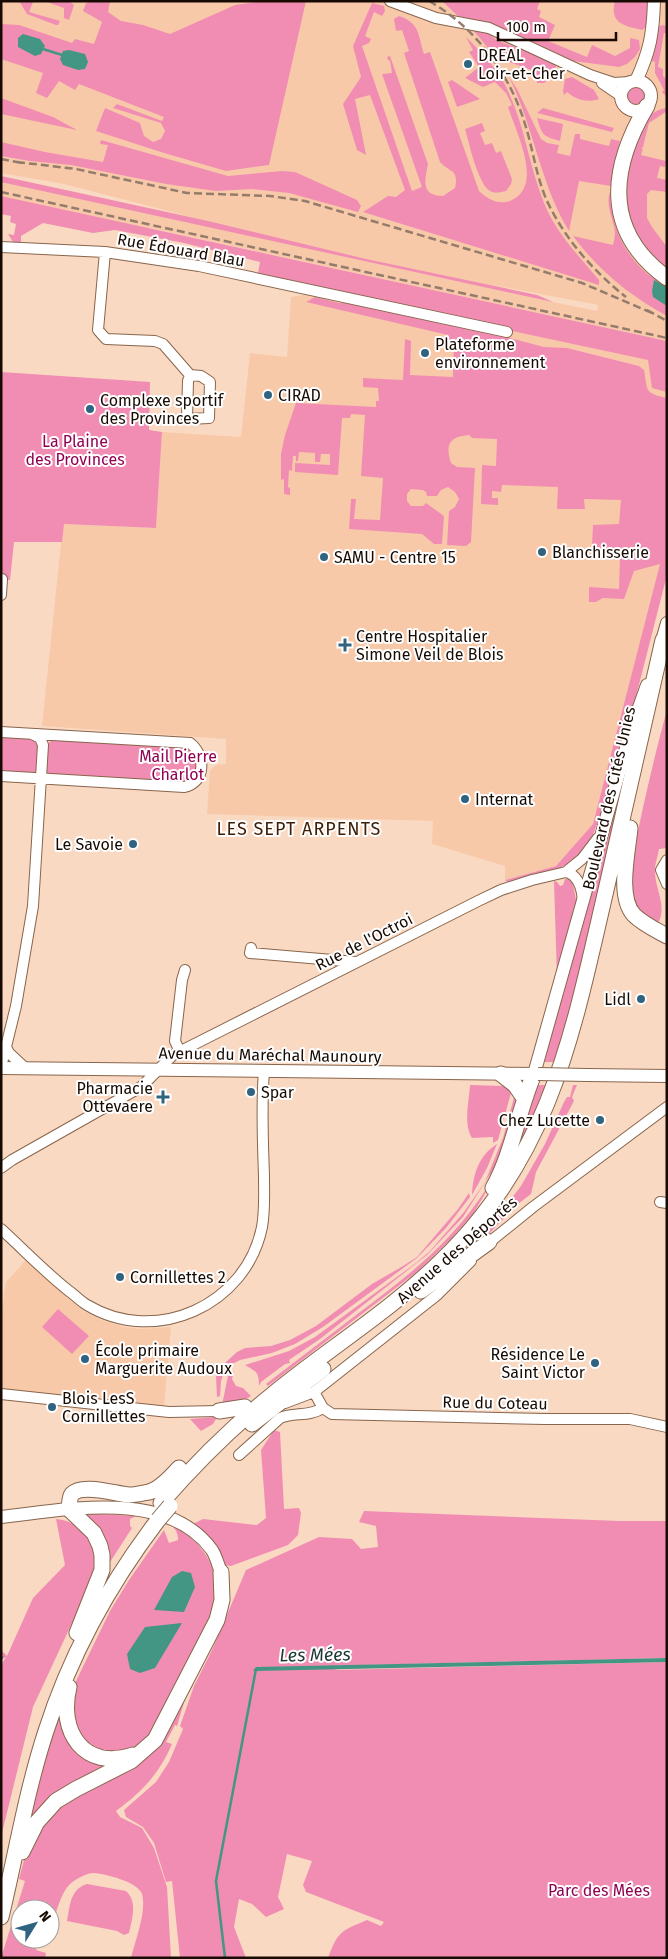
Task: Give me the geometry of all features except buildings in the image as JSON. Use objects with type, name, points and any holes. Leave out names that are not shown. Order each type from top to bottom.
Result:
[{"type":"highway","points":[[647,106],[631,134],[624,155],[619,183],[620,211],[627,235],[639,254],[649,265],[667,278]]},
{"type":"highway","name":"Boulevard des Cités Unies","points":[[588,987],[663,640]]},
{"type":"highway","name":"Boulevard des Cités Unies","points":[[588,987],[630,828],[667,670]]},
{"type":"highway","points":[[630,828],[624,889],[627,903],[634,914],[663,931]]},
{"type":"highway","points":[[432,1283],[481,1232],[517,1182],[531,1158],[569,1074],[588,987]]},
{"type":"highway","name":"Avenue des Déportés","points":[[82,1633],[124,1570],[154,1519],[165,1505],[261,1411],[435,1267],[492,1205],[521,1160],[547,1106],[588,987]]},
{"type":"highway","points":[[501,1074],[515,1085],[524,1098]]},
{"type":"highway","points":[[492,1205],[491,1192],[510,1152],[524,1098],[536,1074]]},
{"type":"highway","points":[[432,1283],[489,1242]]},
{"type":"highway","name":"Avenue des Déportés","points":[[261,1411],[432,1283]]},
{"type":"highway","points":[[1,1916],[6,1875],[32,1775],[102,1570],[100,1546],[94,1533],[70,1509],[70,1498],[73,1493],[89,1489],[131,1495],[151,1492],[169,1480],[222,1417],[261,1411]]},
{"type":"highway","points":[[6,1875],[37,1822],[52,1805],[76,1788],[130,1761],[155,1740],[217,1620],[222,1600],[221,1572]]},
{"type":"highway","points":[[82,1633],[66,1700],[69,1730],[80,1746],[98,1757],[118,1758],[144,1751]]},
{"type":"main road","points":[[647,58],[633,82],[623,88],[621,96],[629,109],[639,110],[647,106],[651,97],[646,80],[654,1]]},
{"type":"main road","points":[[633,82],[643,82],[649,88]]},
{"type":"main road","name":"Boulevard des Cités Unies","points":[[663,640],[667,623]]},
{"type":"main road","points":[[536,1074],[632,728],[663,640]]},
{"type":"main road","name":"Avenue du Maréchal Maunoury","points":[[1,1068],[667,1076]]},
{"type":"main road","points":[[1,1517],[70,1509],[122,1508],[146,1511],[173,1519],[190,1528],[213,1552],[221,1572]]},
{"type":"street","points":[[390,1],[436,18],[473,24],[503,34],[590,75],[614,83],[633,82]]},
{"type":"street","points":[[590,75],[621,96]]},
{"type":"street","name":"Rue Édouard Blau","points":[[1,247],[105,252],[199,266],[507,332]]},
{"type":"street","points":[[105,252],[98,330],[106,339],[155,341],[163,344],[190,375]]},
{"type":"street","points":[[1,595],[2,579]]},
{"type":"street","points":[[1,732],[190,743],[200,754],[200,775],[197,782],[184,788],[1,776]]},
{"type":"street","points":[[32,734],[40,738],[43,745]]},
{"type":"street","points":[[1,1068],[4,1047],[21,976],[33,906],[43,745],[46,738],[52,735]]},
{"type":"street","name":"Rue de l'Octroi","points":[[1,1168],[141,1087],[171,1057],[180,1052],[501,890],[566,872],[590,850],[604,826]]},
{"type":"street","points":[[667,860],[661,870],[667,884]]},
{"type":"street","points":[[566,872],[576,877],[583,905]]},
{"type":"street","points":[[251,948],[250,954],[357,962]]},
{"type":"street","points":[[173,1070],[180,1052],[175,1042],[182,980],[186,970]]},
{"type":"street","points":[[4,1047],[25,1068]]},
{"type":"street","points":[[1,1229],[58,1282],[86,1305],[116,1318],[147,1322],[155,1321],[181,1317],[205,1306],[227,1290],[243,1271],[255,1249],[262,1227],[264,1204],[264,1071]]},
{"type":"street","name":"Avenue des Déportés","points":[[261,1411],[314,1392],[437,1294],[489,1242],[621,1139],[666,1107]]},
{"type":"street","points":[[239,1455],[261,1411],[280,1418],[287,1415],[314,1414],[323,1408],[314,1392]]},
{"type":"street","points":[[1,1394],[222,1417]]},
{"type":"street","name":"Rue du Coteau","points":[[323,1408],[332,1414],[545,1420],[630,1420],[667,1427]]},
{"type":"shaded area","points":[[1,1],[667,1],[667,341],[155,229],[1,208],[1,176],[195,218],[64,184],[1,173]],"holes":[[[488,284],[598,305],[597,311],[553,302],[537,295]]]},
{"type":"shaded area","name":"Centre Hospitalier Simone Veil de Blois","points":[[354,287],[667,352],[667,539],[593,824],[556,866],[505,880],[505,866],[432,844],[433,821],[207,814],[210,770],[216,765],[226,764],[226,739],[42,726],[63,524],[156,528],[162,432],[241,437],[250,353],[287,357],[291,297]]},
{"type":"shaded area","name":"École primaire Marguerite Audoux","points":[[26,1260],[71,1301],[84,1311],[104,1321],[141,1329],[171,1327],[164,1406],[1,1389],[1,1317],[6,1282]]},
{"type":"green space","points":[[19,1],[33,2],[29,12],[60,21],[58,25],[27,14]]},
{"type":"green space","points":[[44,1],[70,2],[74,5],[69,20],[64,18],[64,8]]},
{"type":"green space","points":[[110,1],[108,12],[121,21],[143,25],[170,34],[235,5],[262,1],[306,1],[269,165],[226,171],[96,131],[105,108],[140,123],[144,136],[153,142],[161,139],[165,131],[161,123],[113,108],[117,104],[162,121],[164,117],[79,84],[75,90],[59,81],[47,98],[36,93],[43,73],[1,59],[1,24],[19,25],[72,43],[75,39],[94,44],[102,22],[83,11],[86,3]]},
{"type":"green space","points":[[442,1],[540,1],[537,9],[541,11],[539,17],[555,25],[548,41],[587,57],[592,45],[615,56],[630,48],[630,38],[639,40],[640,49],[627,64],[619,67],[573,61],[487,23],[458,16]]},
{"type":"green space","points":[[615,1],[649,1],[646,27],[642,30],[620,23],[614,15]]},
{"type":"green space","points":[[372,3],[384,6],[385,11],[382,16],[374,12],[365,36],[371,39],[369,43],[362,46],[412,191],[422,187],[382,74],[392,73],[390,61],[387,57],[390,56],[428,164],[425,181],[427,190],[436,195],[443,196],[455,188],[456,177],[453,172],[440,162],[404,53],[409,51],[402,30],[396,31],[394,19],[399,16],[415,26],[424,54],[430,52],[479,191],[493,200],[505,202],[520,194],[526,184],[525,158],[508,107],[512,105],[506,93],[495,82],[483,87],[465,78],[479,67],[469,52],[473,50],[466,37],[495,69],[514,105],[534,175],[549,214],[568,244],[599,280],[599,285],[363,212],[388,196],[396,197],[405,190],[370,95],[355,99],[366,155],[357,150],[343,104],[361,77],[353,46]]},
{"type":"green space","points":[[667,26],[667,33],[664,33],[658,67],[663,69],[663,76],[667,79],[667,97],[662,92],[664,90],[655,73],[655,62],[652,61],[657,27]]},
{"type":"green space","points":[[473,30],[489,33],[496,40],[557,63],[552,77],[544,83],[537,83],[536,72],[504,60],[499,61]]},
{"type":"green space","points":[[509,77],[517,89],[541,139],[547,143],[559,145],[557,153],[570,156],[575,134],[580,134],[580,139],[609,146],[611,139],[620,141],[611,186],[579,181],[569,231],[551,194],[518,96]]},
{"type":"green space","points":[[572,77],[594,90],[599,99],[591,101],[582,100],[567,92],[564,95],[565,79]]},
{"type":"green space","points":[[452,80],[480,99],[457,107],[448,82]]},
{"type":"green space","points":[[637,83],[646,86],[649,95],[646,104],[637,107],[628,104],[625,95],[628,86]]},
{"type":"green space","points":[[1,98],[53,117],[77,130],[1,114]]},
{"type":"green space","points":[[543,108],[614,128],[612,132],[537,113]]},
{"type":"green space","points":[[667,108],[667,111],[649,123],[641,155],[666,161],[665,167],[660,166],[657,178],[667,180],[667,192],[651,190],[647,194],[647,218],[667,247],[667,270],[646,250],[633,231],[629,217],[626,180],[633,141],[641,125],[652,113]]},
{"type":"green space","points":[[537,118],[563,124],[560,141],[544,134]]},
{"type":"green space","points":[[482,123],[485,131],[480,133],[485,145],[492,143],[496,153],[501,151],[512,179],[506,191],[496,193],[490,191],[474,163],[465,129]]},
{"type":"green space","points":[[101,140],[228,176],[282,171],[295,172],[357,200],[361,206],[358,212],[289,193],[252,189],[216,191],[166,184],[71,165],[1,156],[1,142],[103,162],[108,145],[100,144]]},
{"type":"green space","points":[[1,176],[208,221],[366,259],[537,295],[553,302],[1,182]]},
{"type":"green space","points":[[610,192],[614,221],[625,247],[643,269],[667,287],[667,316],[627,291],[593,260],[573,236],[613,245],[615,233],[609,207]]},
{"type":"green space","points":[[1,196],[667,341],[667,392],[652,388],[648,360],[258,273],[260,262],[184,243],[115,230],[93,233],[43,223],[21,236],[21,242],[13,242],[8,234],[14,235],[16,224],[10,222],[11,216],[1,214]]},
{"type":"green space","points":[[315,297],[461,325],[544,347],[567,348],[639,366],[644,370],[648,390],[667,398],[667,575],[633,708],[602,812],[590,842],[583,852],[560,868],[509,883],[505,880],[556,866],[593,824],[660,564],[634,571],[624,599],[603,598],[596,602],[589,602],[589,587],[619,589],[620,556],[597,554],[592,546],[593,525],[619,524],[621,500],[584,499],[585,509],[557,509],[558,487],[502,485],[501,492],[492,491],[492,498],[498,498],[498,505],[481,504],[482,465],[496,466],[497,439],[472,438],[469,435],[462,436],[453,440],[449,446],[448,451],[451,463],[457,467],[475,468],[471,542],[466,546],[447,545],[449,511],[455,507],[459,499],[455,492],[448,487],[441,490],[437,496],[427,496],[423,490],[411,489],[407,494],[407,501],[411,506],[423,506],[426,503],[444,516],[442,544],[434,544],[422,534],[349,529],[351,499],[356,499],[354,519],[380,520],[383,478],[361,476],[365,415],[351,414],[350,418],[342,418],[338,475],[295,472],[295,463],[330,465],[330,454],[321,454],[320,462],[315,462],[315,453],[299,452],[298,461],[296,461],[296,456],[293,456],[292,471],[289,470],[288,487],[290,488],[290,495],[284,494],[284,479],[281,480],[281,454],[285,435],[296,403],[376,407],[376,401],[379,401],[378,388],[363,387],[363,378],[403,380],[405,339],[411,341],[410,375],[453,377],[454,344],[447,343],[448,335],[306,302]]},
{"type":"green space","name":"La Plaine des Provinces","points":[[1,372],[150,382],[149,430],[162,432],[156,528],[64,524],[62,542],[14,542],[10,580],[1,579]]},
{"type":"green space","points":[[667,709],[667,848],[659,849],[655,867],[661,906],[657,925],[636,909],[632,902],[630,888],[643,809]]},
{"type":"green space","points":[[638,721],[585,960],[557,1062],[542,1062]]},
{"type":"green space","points":[[1,735],[28,736],[38,743],[38,764],[33,774],[1,773]]},
{"type":"green space","name":"Mail Pierre Charlot","points":[[53,738],[189,747],[197,761],[197,769],[189,783],[48,774],[46,770],[48,744]]},
{"type":"green space","points":[[565,879],[572,879],[577,905],[557,978],[554,881],[560,886],[563,885]]},
{"type":"green space","points":[[470,1085],[503,1086],[510,1090],[511,1093],[498,1140],[493,1143],[493,1137],[472,1138],[469,1132],[467,1112]]},
{"type":"green space","points":[[534,1085],[550,1085],[542,1105],[506,1170]]},
{"type":"green space","points":[[573,1085],[577,1085],[572,1097],[574,1101],[536,1172],[531,1194],[518,1204],[483,1240],[480,1240],[521,1186],[545,1144],[564,1102],[567,1097],[570,1097]]},
{"type":"green space","points":[[516,1090],[518,1101],[502,1165],[473,1214],[450,1240],[418,1271],[268,1386],[266,1384],[400,1282],[437,1249],[470,1212],[497,1170],[494,1168],[463,1217],[427,1255],[320,1339],[289,1360],[290,1363],[285,1364],[261,1382],[259,1386],[256,1372],[245,1365],[289,1351],[315,1337],[416,1263],[430,1251],[464,1212],[485,1182],[503,1138]]},
{"type":"green space","points":[[497,1144],[487,1168],[472,1195],[474,1180],[481,1159]]},
{"type":"green space","points":[[469,1193],[470,1197],[446,1228],[417,1258],[323,1327],[295,1344],[272,1353],[240,1360],[230,1365],[224,1372],[220,1396],[217,1397],[216,1376],[225,1363],[237,1352],[245,1348],[271,1346],[290,1340],[316,1326],[372,1284],[417,1257],[458,1209]]},
{"type":"green space","points":[[58,1309],[89,1336],[72,1354],[42,1327]]},
{"type":"green space","points":[[234,1371],[232,1379],[236,1386],[243,1388],[251,1396],[246,1399],[247,1402],[222,1405],[228,1376]]},
{"type":"green space","points":[[217,1417],[213,1424],[201,1431],[190,1419]]},
{"type":"green space","points":[[274,1430],[280,1432],[284,1509],[299,1508],[301,1513],[298,1535],[288,1545],[231,1566],[224,1565],[212,1542],[193,1524],[203,1519],[257,1525],[266,1518],[261,1450]]},
{"type":"green space","name":"Parc des Mées","points":[[364,1511],[620,1521],[667,1521],[667,1658],[360,1665],[333,1670],[667,1662],[667,1958],[328,1958],[338,1937],[346,1930],[367,1920],[381,1926],[384,1922],[306,1892],[303,1885],[312,1861],[287,1854],[278,1897],[284,1909],[266,1917],[252,1904],[239,1899],[234,1927],[246,1958],[180,1958],[172,1881],[166,1882],[154,1843],[143,1827],[126,1817],[124,1810],[156,1782],[169,1762],[183,1729],[180,1726],[194,1686],[212,1650],[246,1570],[319,1537],[352,1539],[361,1549],[378,1547],[376,1526],[359,1522]]},
{"type":"green space","points":[[95,1514],[136,1516],[130,1519],[130,1526],[132,1528],[105,1570],[81,1516]]},
{"type":"green space","points":[[56,1519],[72,1524],[85,1533],[93,1548],[95,1565],[90,1584],[33,1707],[1,1837],[1,1665],[6,1657],[1,1660],[1,1650],[7,1656],[33,1598],[65,1565]]},
{"type":"green space","points":[[169,1524],[193,1540],[210,1561],[216,1587],[215,1602],[211,1616],[153,1730],[145,1740],[126,1752],[118,1754],[103,1753],[85,1743],[74,1732],[71,1699],[75,1683],[110,1611],[164,1530],[169,1543],[178,1540],[176,1530]]},
{"type":"green space","points":[[189,1686],[177,1726],[175,1725],[166,1742],[172,1744],[167,1755],[149,1782],[116,1811],[120,1817],[142,1828],[154,1848],[167,1887],[171,1958],[131,1958],[142,1917],[143,1901],[139,1890],[128,1882],[94,1873],[72,1882],[64,1892],[60,1902],[60,1899],[19,1899],[25,1881],[19,1879],[28,1845],[59,1802],[137,1763]]},
{"type":"green space","points":[[59,1711],[65,1734],[117,1763],[27,1833],[43,1762]]},
{"type":"green space","points":[[87,1884],[126,1891],[130,1895],[133,1905],[133,1916],[129,1933],[124,1935],[117,1931],[67,1921],[74,1894],[81,1886]]},
{"type":"green space","points":[[10,1929],[10,1949],[36,1949],[46,1953],[45,1958],[1,1958]]},
{"type":"water","points":[[23,34],[40,39],[45,46],[41,54],[35,56],[18,47],[18,38]]},
{"type":"water","points":[[69,50],[85,54],[88,62],[85,69],[78,70],[63,65],[60,59],[63,51]]},
{"type":"water","points":[[654,280],[667,287],[667,306],[653,297]]},
{"type":"water","points":[[182,1571],[191,1573],[195,1587],[184,1612],[154,1610],[172,1577]]},
{"type":"water","points":[[182,1623],[155,1668],[140,1673],[130,1669],[127,1654],[145,1627]]},
{"type":"water","points":[[667,1658],[667,1662],[253,1671],[256,1667]]},
{"type":"waterway","points":[[43,49],[62,55]]},
{"type":"waterway","name":"Les Mées","points":[[225,1958],[216,1881],[256,1669]]},
{"type":"railway","points":[[429,1],[446,12],[476,38],[500,70],[518,105],[528,133],[540,182],[554,215],[571,241],[591,265],[626,297]]},
{"type":"railway","points":[[1,159],[22,163]]},
{"type":"railway","points":[[17,162],[76,169],[187,193],[270,196],[305,201],[582,283],[652,313]]},
{"type":"railway","points":[[1,192],[667,338]]},
{"type":"railway","points":[[647,310],[667,321]]},
{"type":"place","name":"DREAL Loir-et-Cher","points":[[468,64]]},
{"type":"place","name":"Plateforme environnement","points":[[425,353]]},
{"type":"place","name":"CIRAD","points":[[268,395]]},
{"type":"place","name":"Complexe sportif des Provinces","points":[[90,409]]},
{"type":"place","name":"Blanchisserie","points":[[542,552]]},
{"type":"place","name":"SAMU - Centre 15","points":[[324,557]]},
{"type":"place","name":"Centre Hospitalier Simone Veil de Blois","points":[[345,645]]},
{"type":"place","name":"Internat","points":[[465,799]]},
{"type":"place","name":"Le Savoie","points":[[133,844]]},
{"type":"place","name":"Lidl","points":[[641,999]]},
{"type":"place","name":"Spar","points":[[251,1092]]},
{"type":"place","name":"Pharmacie Ottevaere","points":[[163,1097]]},
{"type":"place","name":"Chez Lucette","points":[[600,1120]]},
{"type":"place","name":"Cornillettes 2","points":[[120,1277]]},
{"type":"place","name":"École primaire Marguerite Audoux","points":[[85,1359]]},
{"type":"place","name":"Résidence Le Saint Victor","points":[[595,1363]]},
{"type":"place","name":"Blois LesS Cornillettes","points":[[52,1407]]},
{"type":"district","name":"LES SEPT ARPENTS","points":[[299,829]]}]
